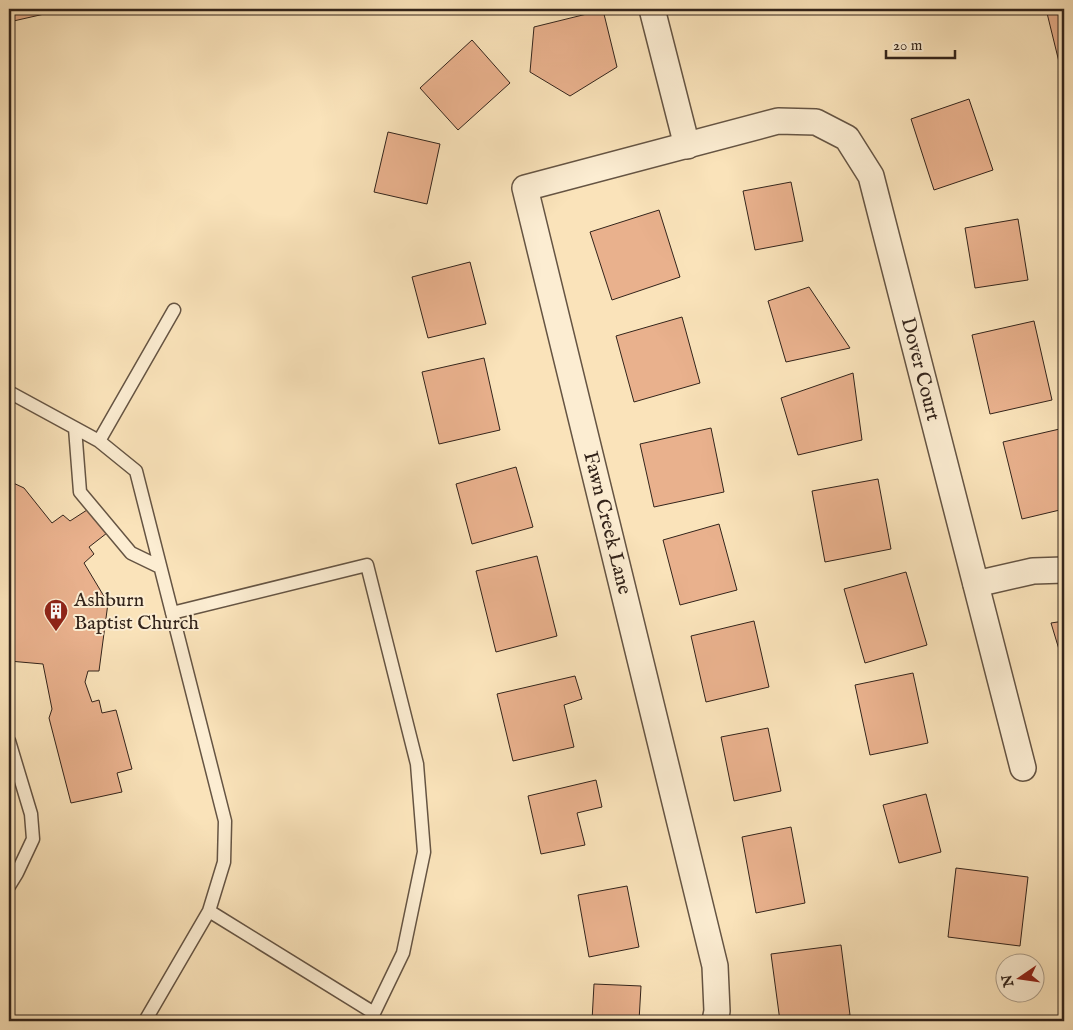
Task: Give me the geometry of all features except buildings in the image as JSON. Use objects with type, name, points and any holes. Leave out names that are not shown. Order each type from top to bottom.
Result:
[{"type":"street","points":[[652,9],[687,146]]},
{"type":"street","name":"Dover Court","points":[[687,146],[778,121],[816,122],[847,138],[871,176],[1023,768]]},
{"type":"street","name":"Fawn Creek Lane","points":[[687,146],[525,188],[716,966],[717,1011],[715,1021]]},
{"type":"street","points":[[976,584],[1033,571],[1064,570]]},
{"type":"lane","points":[[99,440],[174,310]]},
{"type":"lane","points":[[9,392],[99,440],[136,471],[224,821],[224,862],[209,911],[145,1021]]},
{"type":"lane","points":[[75,428],[80,492],[131,553],[160,567]]},
{"type":"lane","points":[[172,613],[367,565],[417,764],[424,852],[403,953],[374,1012],[209,911]]},
{"type":"lane","points":[[9,741],[30,814],[32,839],[9,886]]},
{"type":"place","name":"Ashburn Baptist Church","points":[[56,632]]}]
